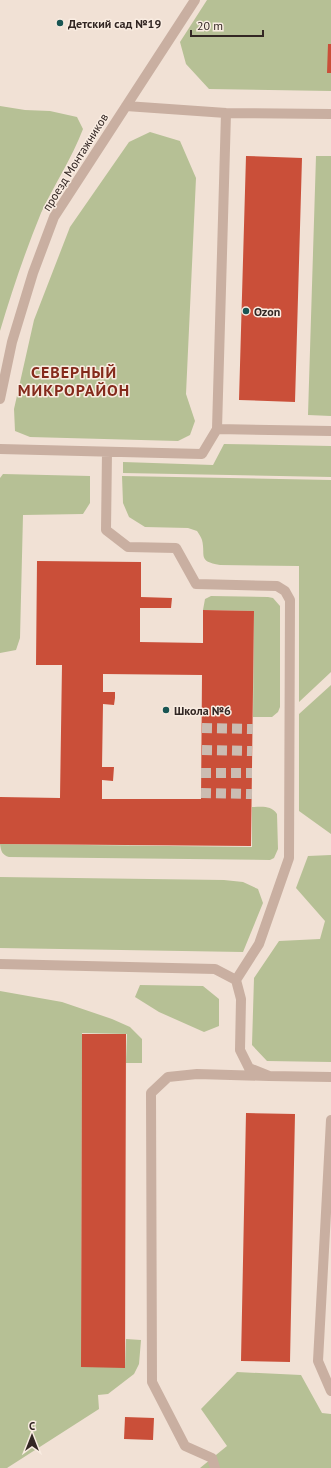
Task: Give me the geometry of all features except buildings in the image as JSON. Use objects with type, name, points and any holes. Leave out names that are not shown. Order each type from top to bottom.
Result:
[{"type":"street","name":"проезд Монтажников","points":[[0,399],[12,342],[33,273],[54,217],[195,0]]},
{"type":"street","points":[[126,106],[226,113],[331,114]]},
{"type":"street","points":[[0,449],[202,454],[217,429],[226,113]]},
{"type":"street","points":[[217,429],[331,431]]},
{"type":"street","points":[[107,452],[106,530],[128,547],[176,548],[196,584],[277,586],[285,591],[290,600],[289,858],[258,944],[236,980],[241,999],[240,1050],[249,1068],[269,1076]]},
{"type":"street","points":[[0,964],[215,969],[236,980]]},
{"type":"street","points":[[215,1468],[212,1458],[185,1446],[152,1382],[151,1093],[168,1078],[197,1074],[331,1077]]},
{"type":"street","points":[[331,1120],[318,1362],[331,1391]]},
{"type":"green space","points":[[207,0],[331,0],[331,91],[209,89],[186,64],[180,42]]},
{"type":"green space","points":[[0,106],[25,110],[50,111],[77,117],[83,129],[74,150],[41,213],[19,272],[0,331]]},
{"type":"green space","points":[[150,132],[180,141],[196,178],[186,394],[195,421],[190,435],[178,441],[30,437],[15,431],[14,409],[34,320],[70,227],[129,142]]},
{"type":"green space","points":[[316,156],[331,156],[331,416],[308,415]]},
{"type":"green space","points":[[224,444],[331,446],[331,477],[123,473],[123,462],[213,465]]},
{"type":"green space","points":[[3,474],[90,476],[90,503],[83,514],[23,515],[20,638],[16,650],[0,653],[0,478]]},
{"type":"green space","points":[[122,476],[331,480],[331,672],[299,702],[299,566],[220,565],[208,562],[205,560],[202,540],[197,531],[188,528],[145,527],[129,517],[123,503]]},
{"type":"green space","points":[[211,596],[268,597],[273,598],[280,606],[280,707],[278,712],[272,717],[253,717],[254,611],[203,610],[205,599]]},
{"type":"green space","points":[[331,685],[331,834],[299,811],[299,714]]},
{"type":"green space","points":[[252,807],[269,808],[277,814],[278,849],[274,858],[270,860],[9,857],[2,852],[0,844],[252,847]]},
{"type":"green space","points":[[331,855],[331,1062],[267,1061],[252,1045],[254,978],[279,941],[320,939],[325,921],[296,888],[308,856]]},
{"type":"green space","points":[[0,877],[224,880],[243,882],[258,889],[263,903],[243,952],[0,948]]},
{"type":"green space","points":[[140,985],[203,986],[219,999],[219,1026],[204,1032],[159,1012],[135,997]]},
{"type":"green space","points":[[0,991],[62,1002],[112,1019],[130,1027],[142,1039],[142,1063],[126,1063],[127,1034],[82,1033],[81,1367],[125,1367],[126,1339],[141,1340],[139,1364],[134,1374],[108,1394],[98,1395],[99,1409],[7,1468],[0,1468]]},
{"type":"green space","points":[[237,1372],[301,1375],[322,1413],[331,1414],[331,1468],[200,1468],[227,1446],[201,1409]]},
{"type":"tunnel","points":[[202,728],[253,729]]},
{"type":"tunnel","points":[[202,750],[252,751]]},
{"type":"tunnel","points":[[201,773],[252,773]]},
{"type":"tunnel","points":[[201,793],[252,794]]},
{"type":"place","name":"Детский сад №19","points":[[60,23]]},
{"type":"place","name":"Ozon","points":[[246,311]]},
{"type":"place","name":"Школа №6","points":[[166,710]]},
{"type":"district","name":"СЕВЕРНЫЙ МИКРОРАЙОН","points":[[74,381]]}]
